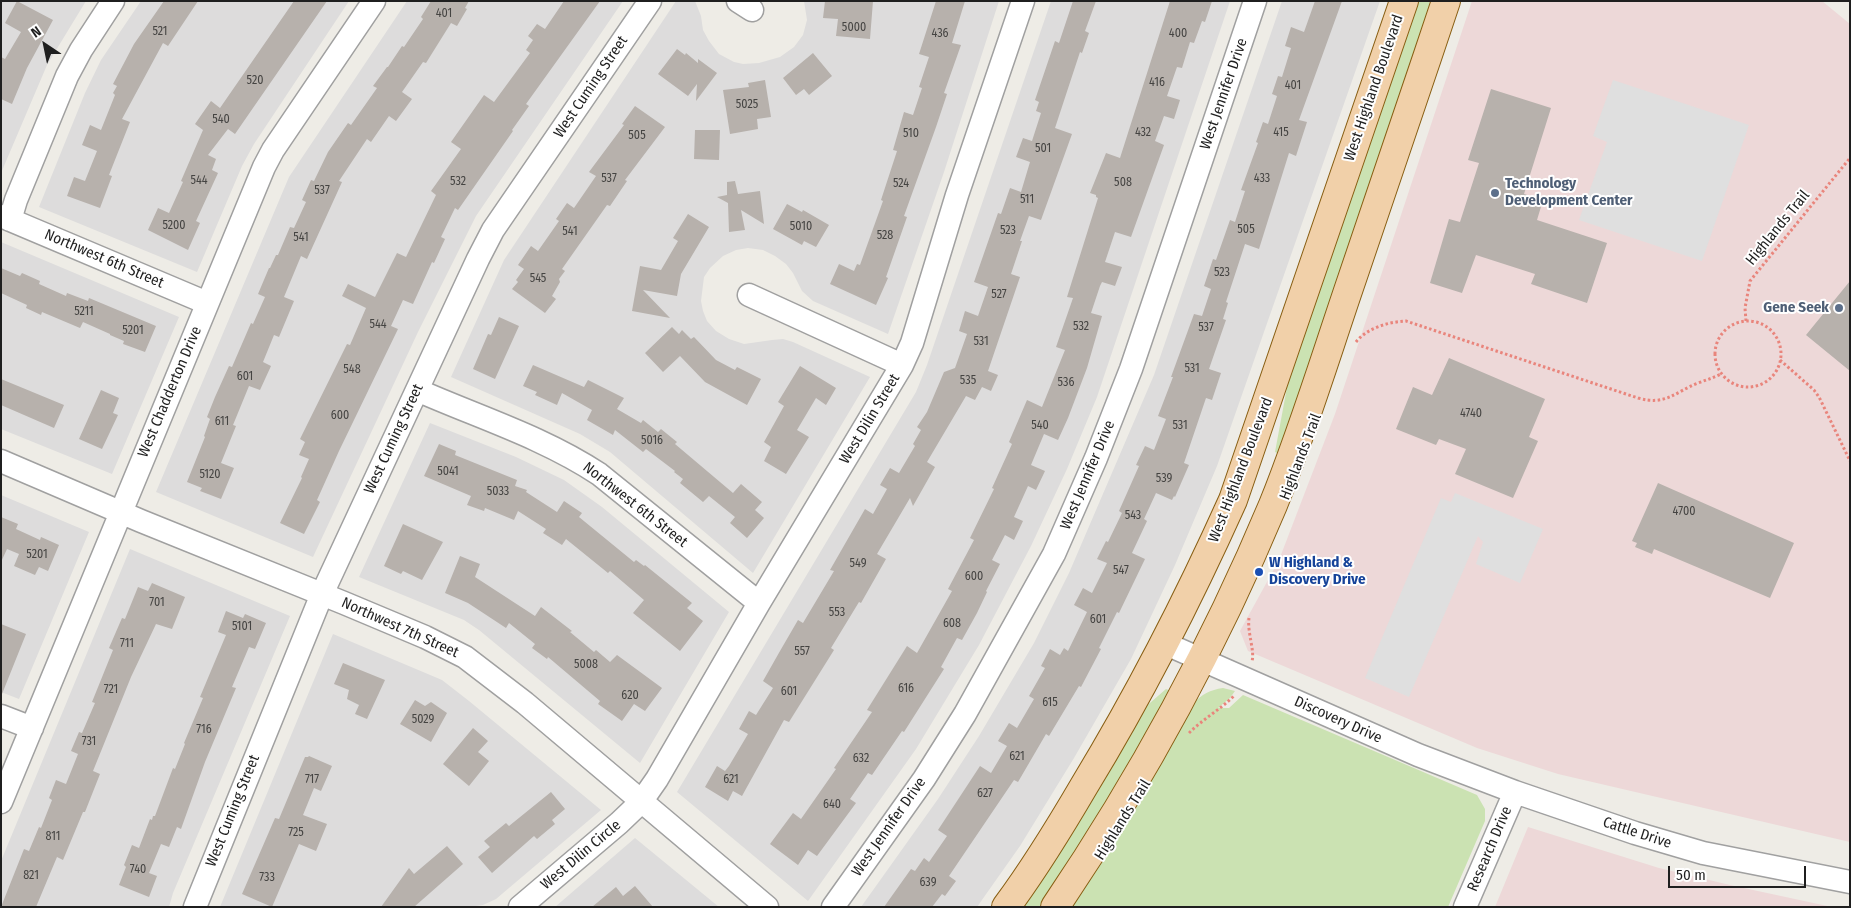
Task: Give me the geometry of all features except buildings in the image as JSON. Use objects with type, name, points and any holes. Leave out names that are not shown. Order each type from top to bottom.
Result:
[{"type":"main road","name":"West Highland Boulevard","points":[[1006,907],[1065,818],[1106,750],[1164,643],[1203,566],[1233,500],[1404,1]]},
{"type":"main road","points":[[1055,907],[1122,804],[1202,660],[1238,585],[1273,504],[1307,414],[1446,1]]},
{"type":"street","points":[[5,218],[16,200],[68,76],[81,50],[113,1]]},
{"type":"street","name":"West Chadderton Drive","points":[[1,802],[264,167],[277,144],[374,1]]},
{"type":"street","name":"West Cuming Street","points":[[195,907],[322,594],[493,230],[650,1]]},
{"type":"street","name":"West Dilin Street","points":[[641,802],[657,779],[759,603],[902,365],[912,343],[958,195],[1023,1]]},
{"type":"street","name":"West Jennifer Drive","points":[[833,907],[924,779],[965,714],[1054,554],[1096,458],[1131,369],[1255,1]]},
{"type":"street","name":"Northwest 6th Street","points":[[5,218],[208,303]]},
{"type":"street","points":[[749,295],[902,365]]},
{"type":"street","name":"Northwest 6th Street","points":[[417,390],[546,444],[574,458],[599,474],[759,603]]},
{"type":"street","name":"Northwest 7th Street","points":[[1,461],[425,637],[465,657],[525,704],[767,907]]},
{"type":"street","name":"Discovery Drive","points":[[1164,643],[1418,755],[1514,792]]},
{"type":"street","points":[[1,716],[32,728]]},
{"type":"street","name":"Cattle Drive","points":[[1514,792],[1635,833],[1703,853],[1850,882]]},
{"type":"street","name":"Research Drive","points":[[1465,907],[1514,792]]},
{"type":"street","name":"West Dilin Circle","points":[[520,907],[641,802]]},
{"type":"path","name":"Highlands Trail","points":[[1746,321],[1745,308],[1750,281],[1850,158]]},
{"type":"path","points":[[1352,348],[1359,339],[1379,326],[1406,321],[1638,398],[1654,401],[1673,396],[1721,374]]},
{"type":"path","points":[[1746,321],[1758,322],[1767,326],[1774,333],[1781,350],[1780,360],[1777,370],[1770,378],[1750,387],[1739,386],[1721,374],[1714,354],[1716,343],[1729,326],[1746,321]]},
{"type":"path","points":[[1780,360],[1814,390],[1819,397],[1850,461]]},
{"type":"path","points":[[1187,735],[1237,693],[1253,657],[1248,636],[1249,613]]},
{"type":"shaded area","points":[[1,1],[86,1],[47,65],[1,173]]},
{"type":"shaded area","points":[[141,1],[349,1],[254,144],[242,166],[197,272],[39,207],[85,93],[101,60]]},
{"type":"shaded area","points":[[407,1],[623,1],[476,216],[418,332],[313,557],[156,492],[289,177]]},
{"type":"shaded area","points":[[676,1],[695,1],[701,16],[703,30],[709,41],[719,54],[734,62],[743,64],[759,63],[780,57],[794,47],[803,35],[807,20],[804,1],[999,1],[944,172],[888,334],[813,301],[802,291],[786,264],[763,250],[748,248],[736,250],[723,256],[710,268],[704,277],[701,301],[707,321],[716,331],[729,339],[744,344],[783,339],[870,377],[753,573],[610,452],[580,434],[451,377],[504,260]]},
{"type":"shaded area","points":[[1051,1],[1230,1],[1097,397],[1067,469],[1031,546],[979,645],[916,749],[808,901],[677,792],[916,392],[927,365]]},
{"type":"shaded area","points":[[1282,1],[1380,1],[1217,466],[1175,565],[1131,659],[1074,758],[1020,846],[977,907],[861,907],[938,799],[979,736],[1034,643],[1069,573],[1154,375]]},
{"type":"shaded area","points":[[1472,1],[1822,1],[1850,24],[1850,842],[1558,774],[1477,748],[1248,651],[1240,631],[1279,560],[1335,414]]},
{"type":"shaded area","points":[[1613,80],[1749,125],[1702,261],[1579,220],[1607,142],[1593,136]]},
{"type":"shaded area","points":[[1,242],[179,317],[112,474],[1,429]]},
{"type":"shaded area","points":[[430,423],[516,457],[564,480],[602,507],[729,612],[640,763],[479,630],[464,620],[359,577]]},
{"type":"shaded area","points":[[1455,493],[1543,529],[1520,583],[1476,564],[1483,542],[1478,536],[1409,697],[1365,678],[1441,498],[1451,502]]},
{"type":"shaded area","points":[[1,495],[89,532],[19,699],[1,692]]},
{"type":"shaded area","points":[[130,549],[290,616],[173,893],[169,907],[1,907],[1,861]]},
{"type":"shaded area","points":[[333,634],[442,680],[601,810],[496,899],[483,905],[468,907],[220,907]]},
{"type":"shaded area","points":[[1528,827],[1659,868],[1832,907],[1495,907]]},
{"type":"shaded area","points":[[635,838],[719,907],[555,907]]},
{"type":"green space","points":[[1416,1],[1430,1],[1427,18],[1279,454],[1275,452],[1288,382]]},
{"type":"green space","points":[[1223,688],[1235,691],[1218,708],[1229,708],[1243,695],[1477,795],[1485,809],[1485,821],[1448,907],[1067,907],[1193,704],[1206,693]]},
{"type":"green space","points":[[1166,689],[1171,691],[1075,855],[1039,907],[1018,907],[1143,709]]},
{"type":"place","name":"Technology Development Center","points":[[1495,193]]},
{"type":"place","name":"Gene Seek","points":[[1839,308]]},
{"type":"place","name":"W Highland & Discovery Drive","points":[[1259,572]]}]
